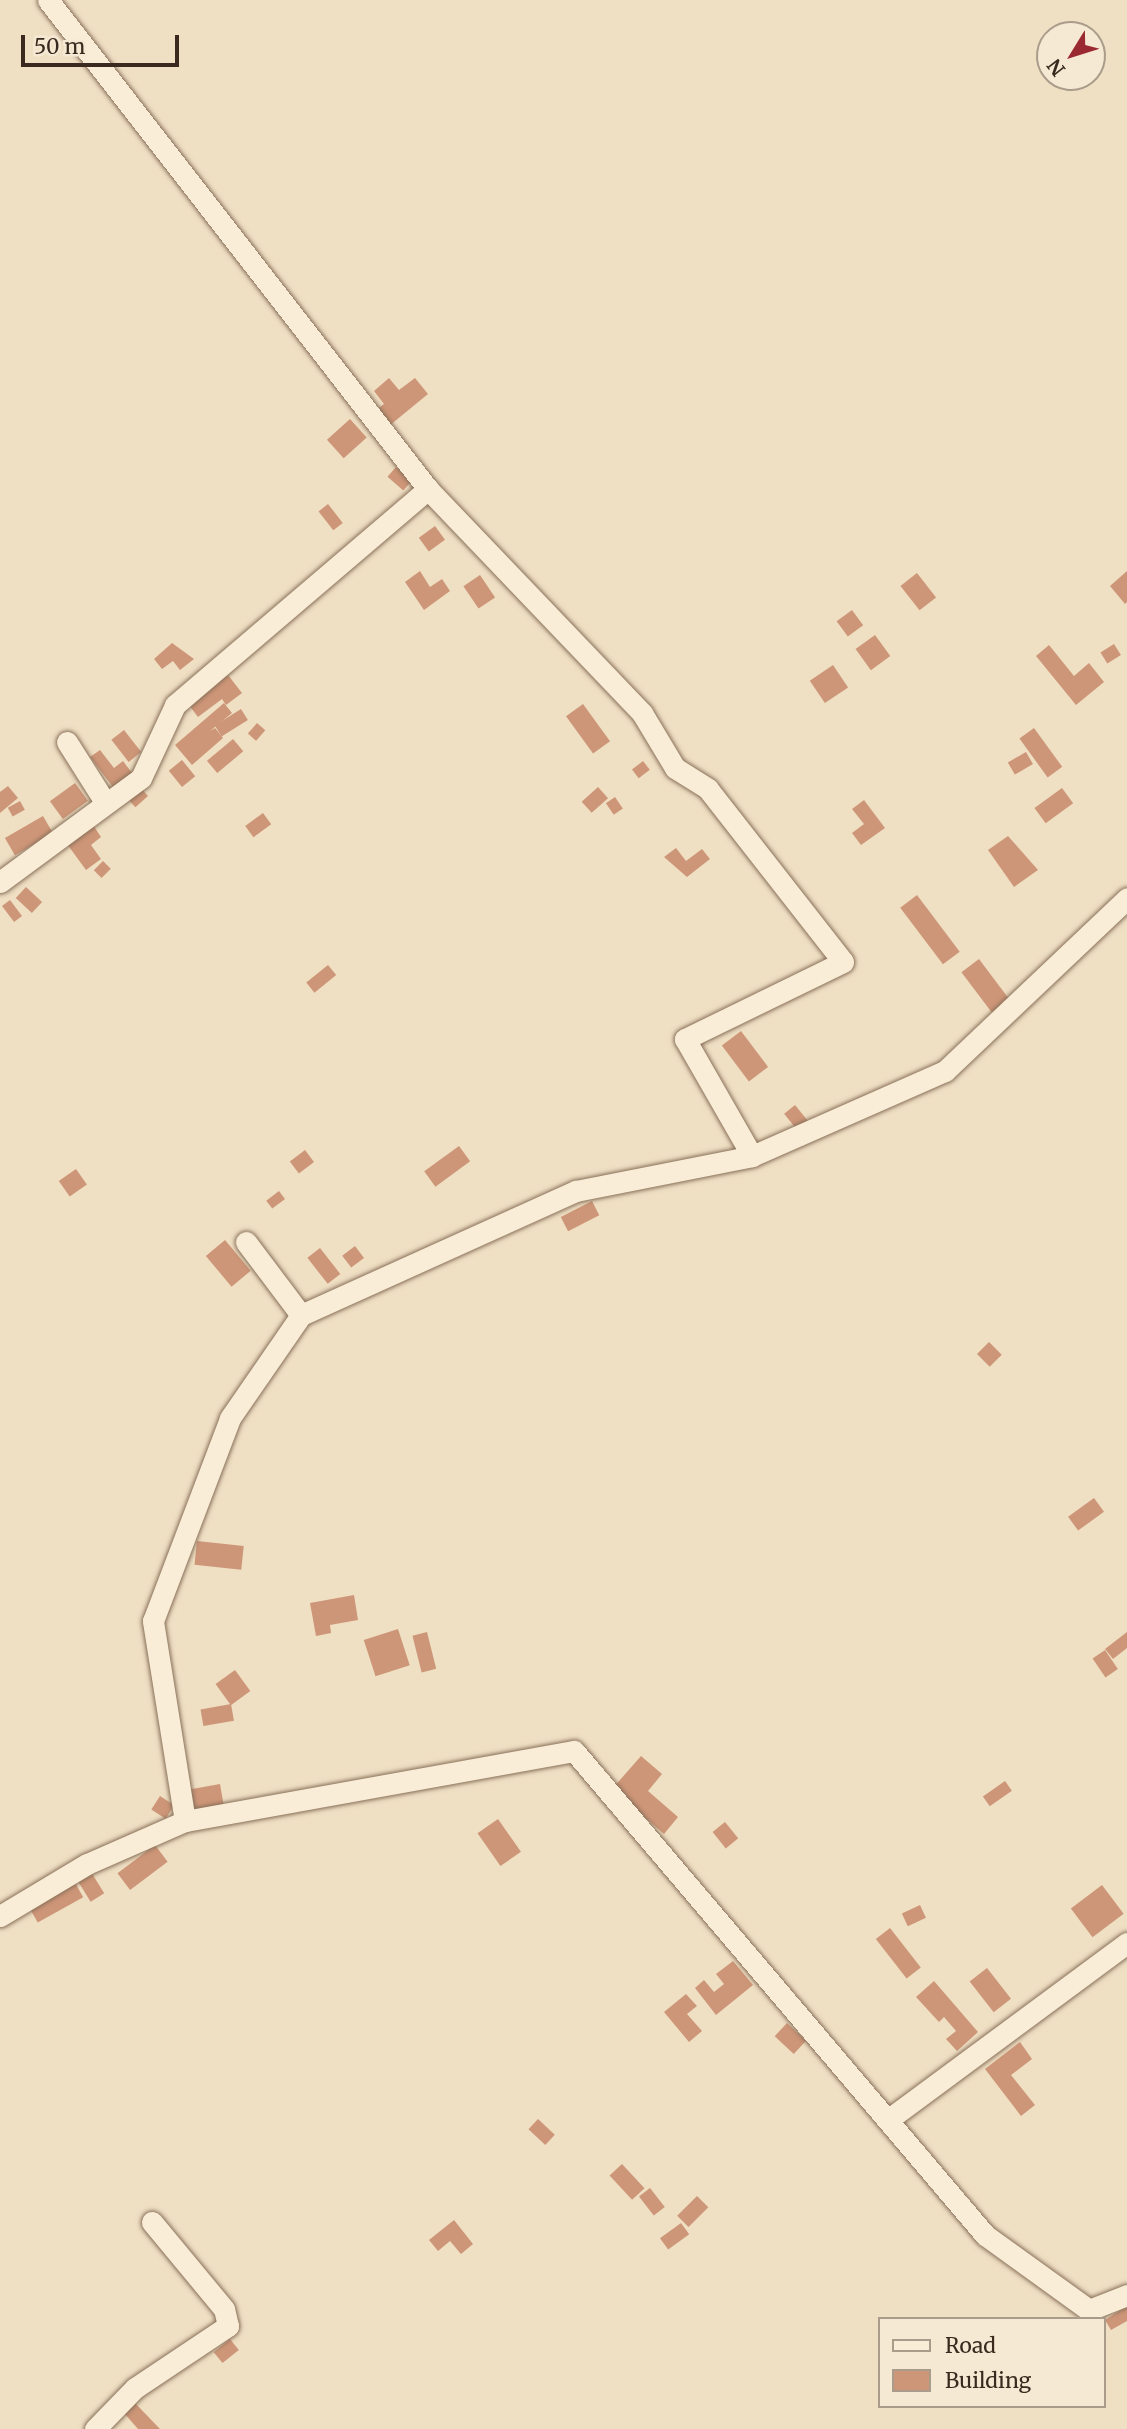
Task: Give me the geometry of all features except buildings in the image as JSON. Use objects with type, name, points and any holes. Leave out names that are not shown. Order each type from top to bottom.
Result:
[{"type":"street","points":[[48,0],[428,489],[642,713],[675,768],[708,789],[843,962],[685,1039],[752,1156]]},
{"type":"street","points":[[0,882],[141,778],[176,705],[428,489]]},
{"type":"street","points":[[66,742],[105,802]]},
{"type":"street","points":[[185,1821],[153,1620],[230,1418],[301,1315],[576,1191],[752,1156],[945,1071],[1127,898]]},
{"type":"street","points":[[246,1242],[301,1315]]},
{"type":"street","points":[[0,1916],[86,1864],[185,1821],[574,1751],[985,2235],[1089,2310],[1127,2295]]},
{"type":"street","points":[[889,2119],[1127,1942]]},
{"type":"street","points":[[94,2429],[135,2388],[228,2326],[224,2309],[152,2222]]}]
